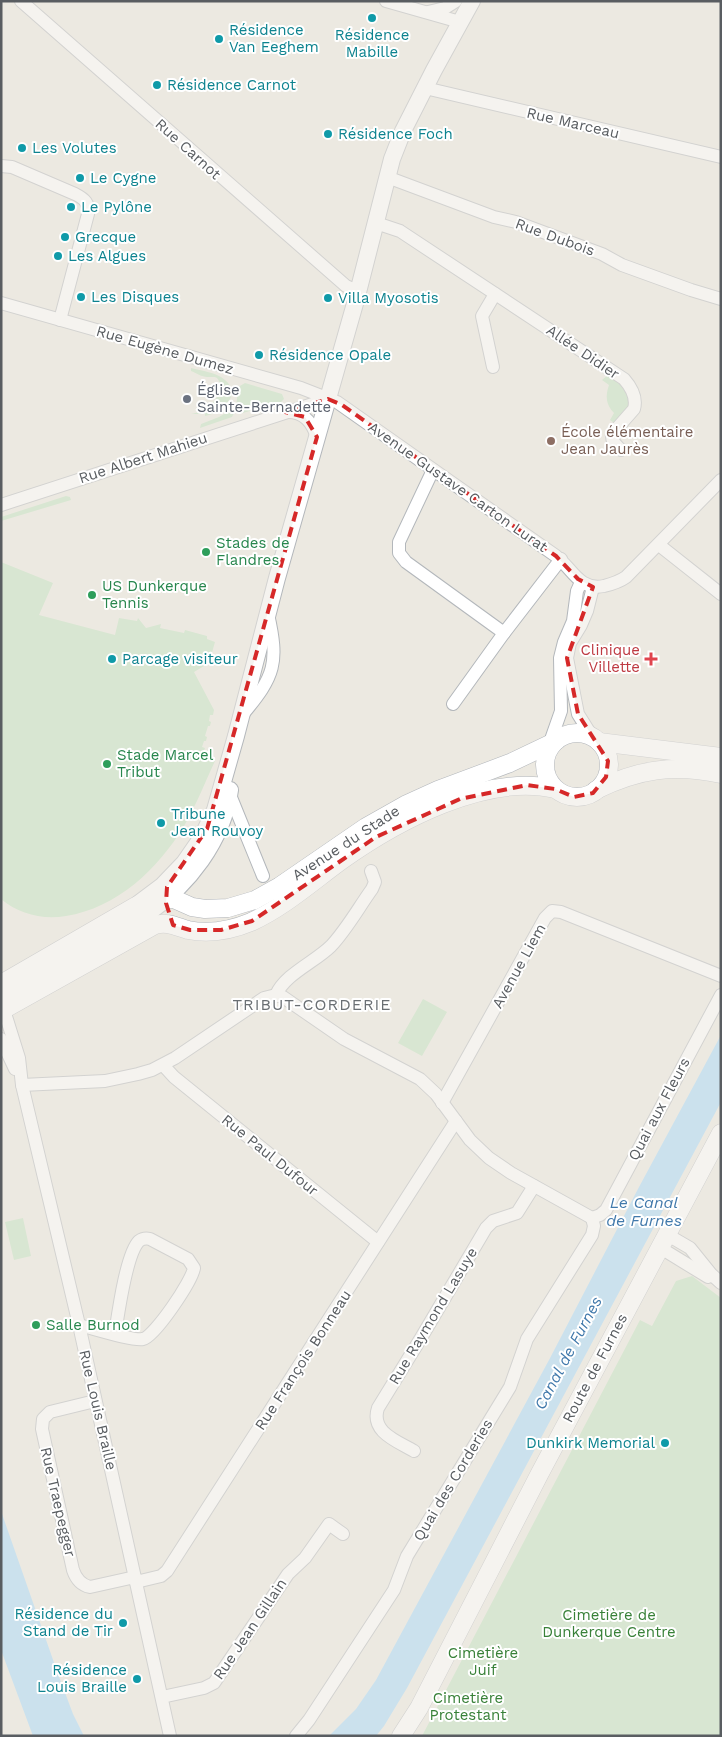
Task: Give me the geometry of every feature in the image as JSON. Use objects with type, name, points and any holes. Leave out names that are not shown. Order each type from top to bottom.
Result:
[{"type":"main road","points":[[721,757],[596,740],[582,734],[574,734],[562,737],[551,747],[545,763],[546,775],[555,789],[574,797],[586,796],[631,775],[657,769],[721,774]]},
{"type":"main road","points":[[596,740],[606,753],[608,765],[606,777],[596,790]]},
{"type":"main road","name":"Avenue du Stade","points":[[1,984],[134,907],[148,901],[166,898],[178,900],[198,908],[228,908],[255,900],[270,892],[366,827],[404,805],[551,747]]},
{"type":"main road","name":"Avenue du Stade","points":[[2,1006],[147,928],[159,924],[199,931],[217,931],[241,926],[268,913],[376,837],[422,813],[467,796],[508,787],[534,785],[555,789]]},
{"type":"main road","name":"Route de Furnes","points":[[410,1736],[428,1706],[721,1133]]},
{"type":"main road","name":"Route de Furnes","points":[[401,1736],[419,1708],[504,1541],[666,1243],[721,1148]]},
{"type":"street","name":"Rue Carnot","points":[[21,1],[338,280],[350,289],[358,291]]},
{"type":"street","points":[[386,1],[458,22]]},
{"type":"street","points":[[426,13],[445,8],[456,1]]},
{"type":"street","points":[[458,22],[463,1]]},
{"type":"street","points":[[2,1006],[141,918],[166,898],[207,829],[225,792],[236,736],[268,612],[358,291],[387,177],[401,137],[458,22],[472,1]]},
{"type":"street","name":"Rue Marceau","points":[[425,88],[721,157]]},
{"type":"street","points":[[1,166],[12,167],[75,194],[84,199],[88,205],[88,214],[60,320]]},
{"type":"street","name":"Rue Dubois","points":[[387,177],[494,217],[516,222],[690,290],[721,299]]},
{"type":"street","name":"Allée Didier","points":[[376,223],[393,227],[400,231],[611,370],[628,384],[634,396],[634,409],[614,432],[612,437],[614,443],[621,450]]},
{"type":"street","points":[[494,367],[482,316],[495,294]]},
{"type":"street","name":"Rue Eugène Dumez","points":[[1,303],[301,388],[328,399]]},
{"type":"street","name":"Rue Albert Mahieu","points":[[1,504],[328,399]]},
{"type":"street","name":"Avenue Gustave Carton Lurat","points":[[328,399],[346,408],[561,559],[587,584]]},
{"type":"street","points":[[285,412],[298,413],[306,417],[318,437]]},
{"type":"street","points":[[433,470],[399,542],[399,553],[406,562],[504,633]]},
{"type":"street","points":[[551,747],[561,712],[560,658],[564,642],[573,621],[577,591],[587,584],[604,586],[621,581],[659,545],[721,480]]},
{"type":"street","points":[[659,545],[721,594]]},
{"type":"street","points":[[453,704],[504,633],[561,559]]},
{"type":"street","points":[[587,584],[587,611],[570,643],[567,658],[578,714],[596,740]]},
{"type":"street","points":[[225,792],[263,876]]},
{"type":"street","points":[[22,1085],[105,1081],[138,1074],[163,1065],[175,1058],[260,1000],[276,994],[284,983],[334,942],[372,889],[374,882],[371,872]]},
{"type":"street","points":[[181,875],[185,896],[198,908]]},
{"type":"street","points":[[134,907],[181,875]]},
{"type":"street","points":[[166,898],[168,913],[173,925]]},
{"type":"street","name":"Avenue Liem","points":[[442,1103],[545,918],[552,911],[562,912],[721,976]]},
{"type":"street","points":[[276,994],[344,1039],[420,1079],[483,1154],[506,1170],[592,1218]]},
{"type":"street","name":"Quai aux Fleurs","points":[[592,1218],[606,1210],[721,995]]},
{"type":"street","name":"Rue Louis Braille","points":[[2,1006],[20,1065],[22,1085],[78,1321],[170,1736]]},
{"type":"street","name":"Rue Louis Braille","points":[[1,1039],[22,1085]]},
{"type":"street","name":"Rue Paul Dufour","points":[[163,1065],[174,1077],[378,1242]]},
{"type":"street","name":"Rue François Bonneau","points":[[136,1579],[161,1576],[167,1571],[456,1121]]},
{"type":"street","name":"Rue Raymond Lasuye","points":[[414,1451],[380,1429],[376,1419],[378,1408],[486,1228],[493,1221],[517,1213],[534,1186]]},
{"type":"street","name":"Quai des Corderies","points":[[296,1736],[309,1720],[394,1590],[407,1556],[510,1387],[527,1339],[592,1235],[594,1226],[592,1218]]},
{"type":"street","points":[[78,1321],[115,1330],[138,1339],[150,1335],[175,1304],[191,1278],[194,1268],[190,1260],[150,1239],[144,1238],[139,1241],[131,1259],[123,1286],[115,1330]]},
{"type":"street","points":[[666,1243],[721,1284]]},
{"type":"street","name":"Rue Traepegger","points":[[96,1401],[53,1410],[42,1420],[42,1429],[52,1476],[78,1580],[90,1587],[136,1579]]},
{"type":"street","name":"Rue Jean Gillain","points":[[162,1697],[214,1684],[285,1577],[305,1558],[329,1524],[344,1534]]},
{"type":"highlighted area","points":[[328,399],[342,405],[556,556],[578,579],[593,587],[567,658],[578,714],[608,761],[606,777],[593,793],[574,797],[555,789],[527,785],[460,799],[376,837],[252,921],[221,930],[190,930],[173,925],[166,903],[167,887],[207,829],[317,437],[305,417],[285,412]]},
{"type":"green space","points":[[191,368],[217,375],[230,386],[231,397],[223,407],[205,416],[205,414],[191,414],[202,411],[210,405],[217,397],[221,387],[219,380],[216,378],[201,376],[191,371]]},
{"type":"green space","points":[[608,375],[617,380],[623,388],[629,406],[614,423],[610,420],[614,413],[609,407],[607,400],[609,385],[602,380]]},
{"type":"green space","points":[[245,383],[282,394],[284,399],[281,402],[239,414],[236,409],[238,387]]},
{"type":"green space","points":[[229,411],[234,413],[232,417],[200,428],[201,424]]},
{"type":"green space","points":[[66,496],[70,497],[71,500],[1,521],[1,517]]},
{"type":"green space","name":"Stade Marcel Tribut","points":[[1,562],[53,583],[39,615],[115,635],[119,618],[137,621],[138,618],[146,628],[161,624],[160,628],[184,633],[185,630],[207,636],[207,639],[215,642],[209,663],[194,672],[214,710],[213,715],[210,715],[209,721],[211,722],[205,736],[207,737],[206,741],[204,741],[202,747],[205,748],[202,756],[215,761],[196,802],[174,842],[149,871],[119,895],[85,912],[57,917],[31,915],[15,909],[1,899]]},
{"type":"green space","points":[[423,999],[447,1012],[422,1056],[398,1043]]},
{"type":"green space","points":[[23,1218],[31,1256],[14,1260],[5,1222]]},
{"type":"green space","name":"Cimetière de Dunkerque Centre","points":[[692,1276],[721,1298],[721,1736],[422,1736],[640,1320],[652,1326],[676,1281]]},
{"type":"water","name":"Le Canal de Furnes","points":[[721,1035],[721,1102],[407,1688],[376,1736],[329,1736],[356,1709],[376,1680],[549,1360]]},
{"type":"water","points":[[1,1511],[58,1674],[73,1714],[84,1736],[33,1736],[1,1650]]},
{"type":"place","name":"Résidence Mabille","points":[[372,18]]},
{"type":"place","name":"Résidence Van Eeghem","points":[[219,39]]},
{"type":"place","name":"Résidence Carnot","points":[[157,85]]},
{"type":"place","name":"Résidence Foch","points":[[328,134]]},
{"type":"place","name":"Les Volutes","points":[[22,148]]},
{"type":"place","name":"Le Cygne","points":[[80,178]]},
{"type":"place","name":"Le Pylône","points":[[71,207]]},
{"type":"place","name":"Grecque","points":[[65,237]]},
{"type":"place","name":"Les Algues","points":[[58,256]]},
{"type":"place","name":"Les Disques","points":[[81,297]]},
{"type":"place","name":"Villa Myosotis","points":[[328,298]]},
{"type":"place","name":"Résidence Opale","points":[[259,355]]},
{"type":"place","name":"Église Sainte-Bernadette","points":[[187,399]]},
{"type":"place","name":"École élémentaire Jean Jaurès","points":[[551,441]]},
{"type":"place","name":"Stades de Flandres","points":[[206,552]]},
{"type":"place","name":"US Dunkerque Tennis","points":[[92,595]]},
{"type":"place","name":"Parcage visiteur","points":[[112,659]]},
{"type":"place","name":"Clinique Villette","points":[[651,659]]},
{"type":"place","name":"Stade Marcel Tribut","points":[[107,764]]},
{"type":"place","name":"Tribune Jean Rouvoy","points":[[161,823]]},
{"type":"place","name":"Salle Burnod","points":[[36,1325]]},
{"type":"place","name":"Dunkirk Memorial","points":[[665,1443]]},
{"type":"place","name":"Résidence du Stand de Tir","points":[[123,1623]]},
{"type":"place","name":"Résidence Louis Braille","points":[[137,1679]]},
{"type":"district","name":"TRIBUT-CORDERIE","points":[[312,1004]]},
{"type":"water label","name":"Canal de Furnes","points":[[568,1353]]},
{"type":"park label","name":"Cimetière Juif","points":[[483,1662]]},
{"type":"park label","name":"Cimetière Protestant","points":[[468,1706]]}]
